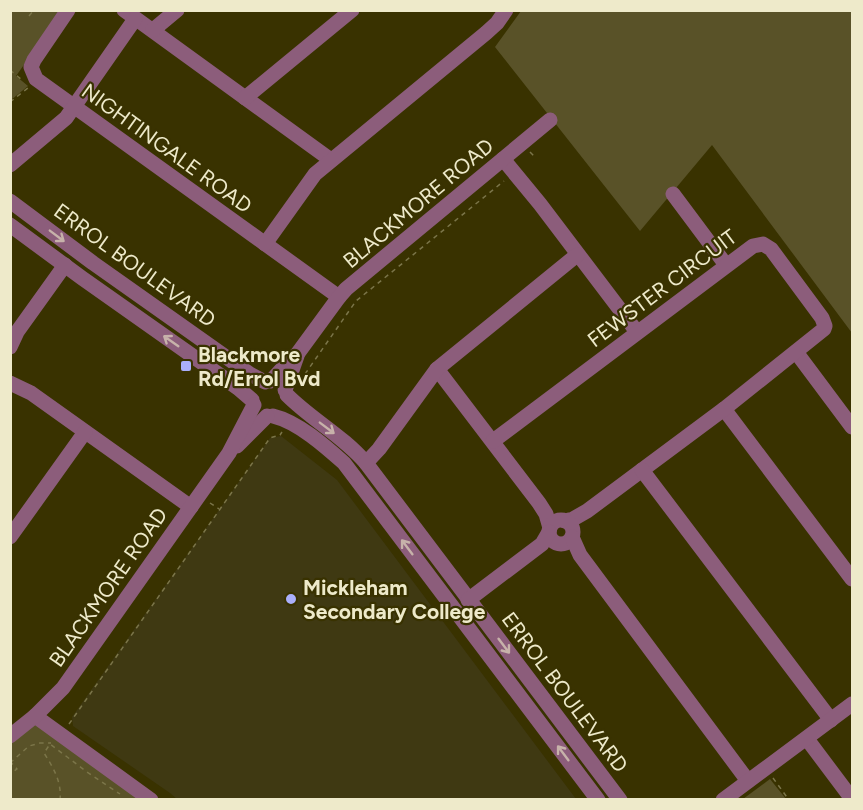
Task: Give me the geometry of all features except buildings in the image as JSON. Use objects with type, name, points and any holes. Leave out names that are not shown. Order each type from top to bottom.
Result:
[{"type":"street","points":[[33,82],[34,60],[68,10]]},
{"type":"street","points":[[153,30],[177,10]]},
{"type":"street","points":[[245,98],[352,10]]},
{"type":"street","points":[[265,244],[315,174],[486,33],[506,10]]},
{"type":"street","points":[[10,165],[60,124],[74,107],[130,15],[331,160]]},
{"type":"street","name":"NIGHTINGALE ROAD","points":[[33,82],[74,107],[339,297]]},
{"type":"street","name":"BLACKMORE ROAD","points":[[268,382],[298,353],[339,297],[550,120]]},
{"type":"street","points":[[503,159],[637,332]]},
{"type":"street","points":[[673,194],[726,265]]},
{"type":"street","name":"ERROL BOULEVARD","points":[[10,201],[231,361],[250,374],[268,382]]},
{"type":"street","name":"ERROL BOULEVARD","points":[[10,225],[232,383],[253,403]]},
{"type":"street","name":"FEWSTER CIRCUIT","points":[[493,441],[726,265],[758,244],[771,249],[824,322],[824,329],[561,532]]},
{"type":"street","points":[[366,463],[379,449],[437,369],[577,255]]},
{"type":"street","points":[[10,347],[14,335],[65,266]]},
{"type":"street","points":[[796,352],[852,427]]},
{"type":"street","name":"BLACKMORE ROAD","points":[[286,392],[298,353]]},
{"type":"street","points":[[437,369],[548,512],[748,781]]},
{"type":"street","points":[[10,370],[31,393]]},
{"type":"street","points":[[268,382],[282,385],[286,392],[286,406],[283,411],[270,416],[261,414],[253,403],[256,388],[268,382]]},
{"type":"street","points":[[10,383],[31,393],[192,507]]},
{"type":"street","name":"ERROL BOULEVARD","points":[[286,392],[299,407],[345,441],[366,463],[620,800]]},
{"type":"street","name":"BLACKMORE ROAD","points":[[10,736],[35,716],[63,688],[229,453],[253,403]]},
{"type":"street","points":[[723,409],[852,579]]},
{"type":"street","name":"BLACKMORE ROAD","points":[[229,453],[270,416]]},
{"type":"street","name":"ERROL BOULEVARD","points":[[270,416],[289,422],[344,463],[598,800]]},
{"type":"street","points":[[10,537],[85,432]]},
{"type":"street","points":[[642,470],[831,720]]},
{"type":"street","points":[[468,600],[561,532]]},
{"type":"street","points":[[723,800],[852,704]]},
{"type":"street","points":[[35,716],[56,739],[151,800]]},
{"type":"street","points":[[807,739],[852,799]]},
{"type":"path","points":[[29,16],[34,10]]},
{"type":"path","points":[[10,70],[33,82],[10,102]]},
{"type":"path","points":[[305,373],[356,302],[514,173]]},
{"type":"path","points":[[60,800],[61,791],[55,770],[44,753],[270,438],[280,435],[289,422]]},
{"type":"path","points":[[10,774],[17,770],[11,762],[28,746],[56,739]]},
{"type":"path","points":[[56,739],[87,772],[120,794]]},
{"type":"path","points":[[766,768],[789,800]]},
{"type":"shaded area","points":[[11,11],[62,11],[16,76],[28,86],[11,100]]},
{"type":"shaded area","points":[[521,11],[852,11],[852,333],[712,145],[640,231],[495,47]]},
{"type":"shaded area","name":"Mickleham Secondary College","points":[[281,436],[337,480],[576,799],[177,799],[73,726],[72,717],[270,438]]},
{"type":"shaded area","points":[[35,716],[151,800],[11,800],[11,736]]},
{"type":"shaded area","points":[[770,779],[786,799],[743,799]]},
{"type":"place","name":"Blackmore Rd/Errol Bvd","points":[[186,366]]},
{"type":"place","name":"Mickleham Secondary College","points":[[291,599]]}]
